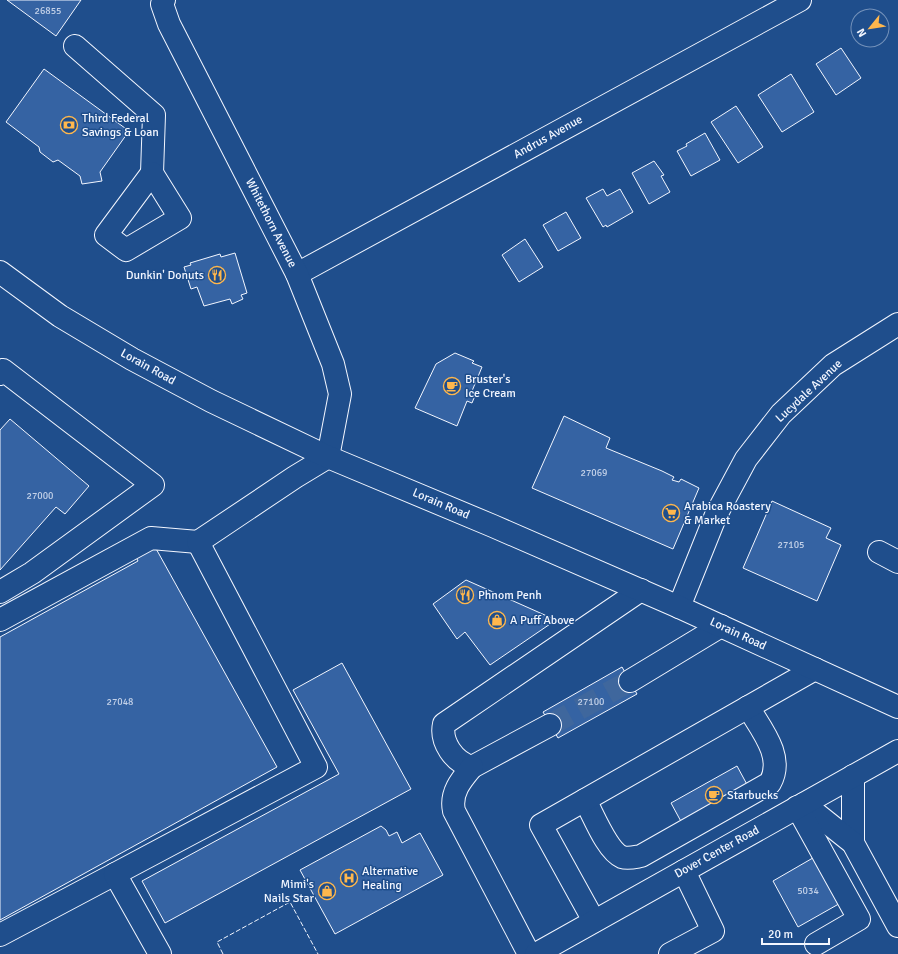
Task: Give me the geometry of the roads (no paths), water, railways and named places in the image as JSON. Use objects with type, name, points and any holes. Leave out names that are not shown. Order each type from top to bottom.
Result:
[{"type":"street","name":"Andrus Avenue","points":[[297,274],[800,0]]},
{"type":"street","name":"Whitethorn Avenue","points":[[162,1],[169,24],[297,274],[333,364],[340,394],[328,457]]},
{"type":"street","points":[[75,46],[154,115],[152,173]]},
{"type":"street","name":"Lorain Road","points":[[0,272],[60,316],[132,359],[211,402],[328,457],[679,607],[898,707]]},
{"type":"street","name":"Lucydale Avenue","points":[[679,607],[720,508],[746,459],[781,414],[834,365],[898,324]]},
{"type":"street","points":[[0,374],[3,370],[153,485],[32,573],[0,592]]},
{"type":"street","points":[[0,620],[151,538],[198,542],[295,477],[328,457]]},
{"type":"street","points":[[0,936],[316,767],[198,542]]},
{"type":"street","points":[[472,767],[463,764],[444,740],[444,724],[640,590]]},
{"type":"street","points":[[630,681],[721,626]]},
{"type":"street","points":[[594,921],[541,825],[814,669]]},
{"type":"street","points":[[585,800],[610,846],[622,857],[630,858],[641,856],[770,783],[775,775],[776,761],[773,752],[748,707]]},
{"type":"street","points":[[529,954],[454,811],[452,801],[463,777],[472,767],[550,725]]},
{"type":"street","name":"Dover Center Road","points":[[536,954],[898,751]]},
{"type":"street","points":[[853,776],[853,843]]},
{"type":"street","points":[[801,805],[853,843],[898,926]]},
{"type":"street","points":[[801,805],[859,919],[816,944]]},
{"type":"street","points":[[670,954],[713,931],[684,871]]},
{"type":"street","points":[[115,874],[160,954]]},
{"type":"tunnel","points":[[550,725],[630,681]]},
{"type":"place","name":"Third Federal Savings & Loan","points":[[69,125]]},
{"type":"place","name":"Dunkin' Donuts","points":[[217,275]]},
{"type":"place","name":"Bruster's Ice Cream","points":[[452,386]]},
{"type":"place","name":"Arabica Roastery & Market","points":[[671,513]]},
{"type":"place","name":"Phnom Penh","points":[[465,595]]},
{"type":"place","name":"A Puff Above","points":[[497,620]]},
{"type":"place","name":"Starbucks","points":[[714,795]]},
{"type":"place","name":"Alternative Healing","points":[[349,878]]},
{"type":"place","name":"Mimi's Nails Star","points":[[327,891]]}]
